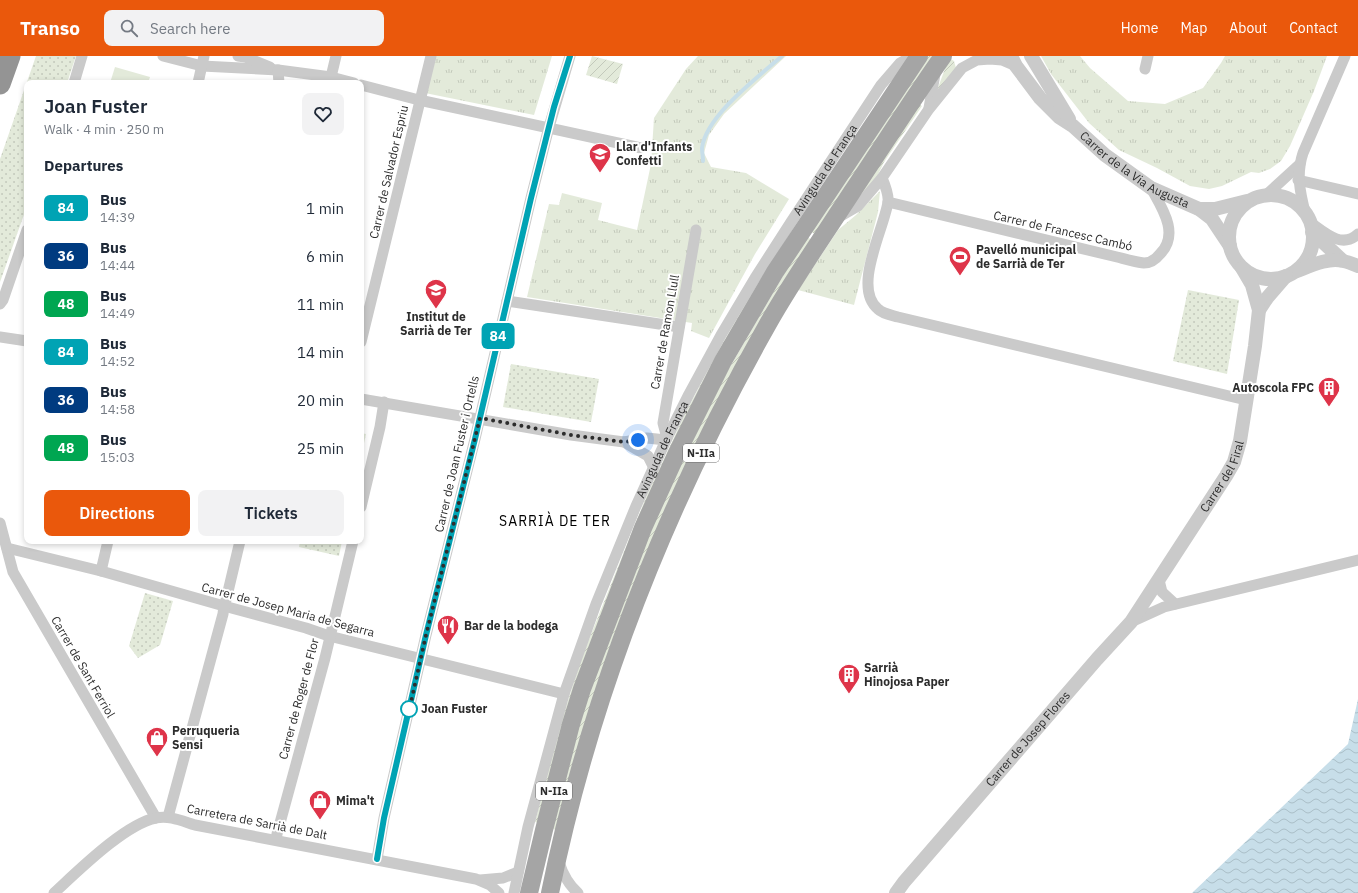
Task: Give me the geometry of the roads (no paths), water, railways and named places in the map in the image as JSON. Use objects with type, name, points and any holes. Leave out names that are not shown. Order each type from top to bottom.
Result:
[{"type":"highway","points":[[0,84],[10,56]]},
{"type":"main road","name":"Avinguda de França","points":[[529,893],[571,724],[582,689],[643,528],[677,452],[723,361],[775,272],[919,56]]},
{"type":"main road","name":"N-IIa","points":[[550,893],[562,835],[587,742],[604,688],[621,637],[675,505],[732,390],[770,320],[940,61]]},
{"type":"street","points":[[75,80],[82,56]]},
{"type":"street","points":[[163,56],[331,77],[342,80]]},
{"type":"street","points":[[243,56],[278,70]]},
{"type":"street","points":[[331,77],[336,56]]},
{"type":"street","name":"Carrer de Salvador Espriu","points":[[364,330],[430,56]]},
{"type":"street","name":"Carrer de Joan Fuster i Ortells","points":[[377,859],[384,818],[421,658],[480,418],[548,127],[570,56]]},
{"type":"street","name":"Avinguda de França","points":[[514,893],[528,827],[564,694],[596,604],[636,506],[666,439],[721,335],[783,234],[881,85],[900,63],[912,56]]},
{"type":"street","name":"Carrer de la Via Augusta","points":[[1031,56],[1073,126]]},
{"type":"street","points":[[1145,69],[1148,56]]},
{"type":"street","points":[[1292,274],[1305,262],[1311,252],[1313,238],[1299,189],[1298,180],[1300,164],[1344,56]]},
{"type":"street","points":[[835,219],[858,206],[882,178],[929,109],[962,68],[977,60],[990,59],[1014,61]]},
{"type":"street","points":[[199,80],[203,61]]},
{"type":"street","points":[[929,109],[931,91],[940,61]]},
{"type":"street","name":"Carrer de la Via Augusta","points":[[1014,61],[1040,98],[1059,117],[1073,126],[1105,155],[1151,188],[1199,209],[1212,219],[1230,246]]},
{"type":"street","points":[[278,70],[279,80]]},
{"type":"street","points":[[364,86],[419,100],[641,148]]},
{"type":"street","points":[[1259,198],[1300,164]]},
{"type":"street","points":[[882,178],[885,185],[888,202],[872,259],[868,284],[872,303],[878,310],[906,319],[1246,400]]},
{"type":"street","points":[[1298,180],[1358,194]]},
{"type":"street","name":"Carrer de Francesc Cambó","points":[[888,202],[1109,256],[1146,263],[1155,260],[1162,252],[1168,244],[1170,233],[1168,222],[1151,188]]},
{"type":"street","points":[[1342,260],[1315,264],[1292,274],[1275,279],[1263,279],[1252,275],[1242,268],[1234,258],[1230,246],[1229,234],[1232,222],[1238,211],[1248,202],[1272,195],[1285,198],[1296,204],[1309,223],[1342,260],[1358,266]]},
{"type":"street","name":"Carrer de la Via Augusta","points":[[1199,209],[1215,209],[1259,198]]},
{"type":"street","points":[[1309,223],[1335,240],[1346,240],[1358,234]]},
{"type":"street","name":"Carrer de Ramon Llull","points":[[666,439],[663,423],[696,230]]},
{"type":"street","points":[[0,304],[3,300],[24,239]]},
{"type":"street","name":"Carrer del Firal","points":[[1131,622],[1222,483],[1234,462],[1240,441],[1255,346],[1259,310],[1252,285],[1242,268]]},
{"type":"street","name":"Carrer del Firal","points":[[1259,310],[1267,298],[1292,274]]},
{"type":"street","points":[[507,301],[679,327]]},
{"type":"street","points":[[0,336],[24,340]]},
{"type":"street","points":[[364,399],[480,418],[571,435],[624,442],[648,438],[666,439]]},
{"type":"street","points":[[364,494],[380,427],[384,402]]},
{"type":"street","points":[[624,442],[648,456],[654,468]]},
{"type":"street","name":"Carrer de Sant Ferriol","points":[[0,523],[14,572],[156,818]]},
{"type":"street","points":[[101,571],[107,544]]},
{"type":"street","points":[[168,817],[223,614],[239,544]]},
{"type":"street","name":"Carrer de Roger de Flor","points":[[276,840],[325,658],[329,636],[352,544]]},
{"type":"street","name":"Carrer de Josep Maria de Segarra","points":[[7,548],[101,571],[306,628],[329,636],[564,694]]},
{"type":"street","name":"Carrer de Josep Flores","points":[[896,893],[1097,659],[1131,622],[1155,610],[1175,604],[1358,560]]},
{"type":"street","points":[[1159,580],[1162,592],[1175,604]]},
{"type":"street","name":"Carretera de Sarrià de Dalt","points":[[54,893],[87,863],[126,832],[156,818],[168,817],[195,825],[476,879],[490,884],[499,893]]},
{"type":"street","points":[[557,857],[563,876],[578,893]]},
{"type":"street","name":"Carretera de Sarrià de Dalt","points":[[476,879],[503,878],[518,872]]},
{"type":"water","points":[[1358,699],[1358,893],[1192,893],[1348,744]]},
{"type":"waterway","points":[[703,161],[702,148],[713,123],[734,98],[782,56]]},
{"type":"place","name":"Llar d'Infants Confetti","points":[[600,174]]},
{"type":"place","name":"Pavelló municipal de Sarrià de Ter","points":[[960,276]]},
{"type":"place","name":"Institut de Sarrià de Ter","points":[[436,310]]},
{"type":"place","name":"Autoscola FPC","points":[[1329,408]]},
{"type":"place","name":"Bar de la bodega","points":[[448,646]]},
{"type":"place","name":"Sarrià Hinojosa Paper","points":[[849,694]]},
{"type":"place","name":"Joan Fuster","points":[[409,709]]},
{"type":"place","name":"Perruqueria Sensi","points":[[157,758]]},
{"type":"place","name":"Mima't","points":[[320,820]]},
{"type":"district","name":"SARRIÀ DE TER","points":[[555,521]]}]
